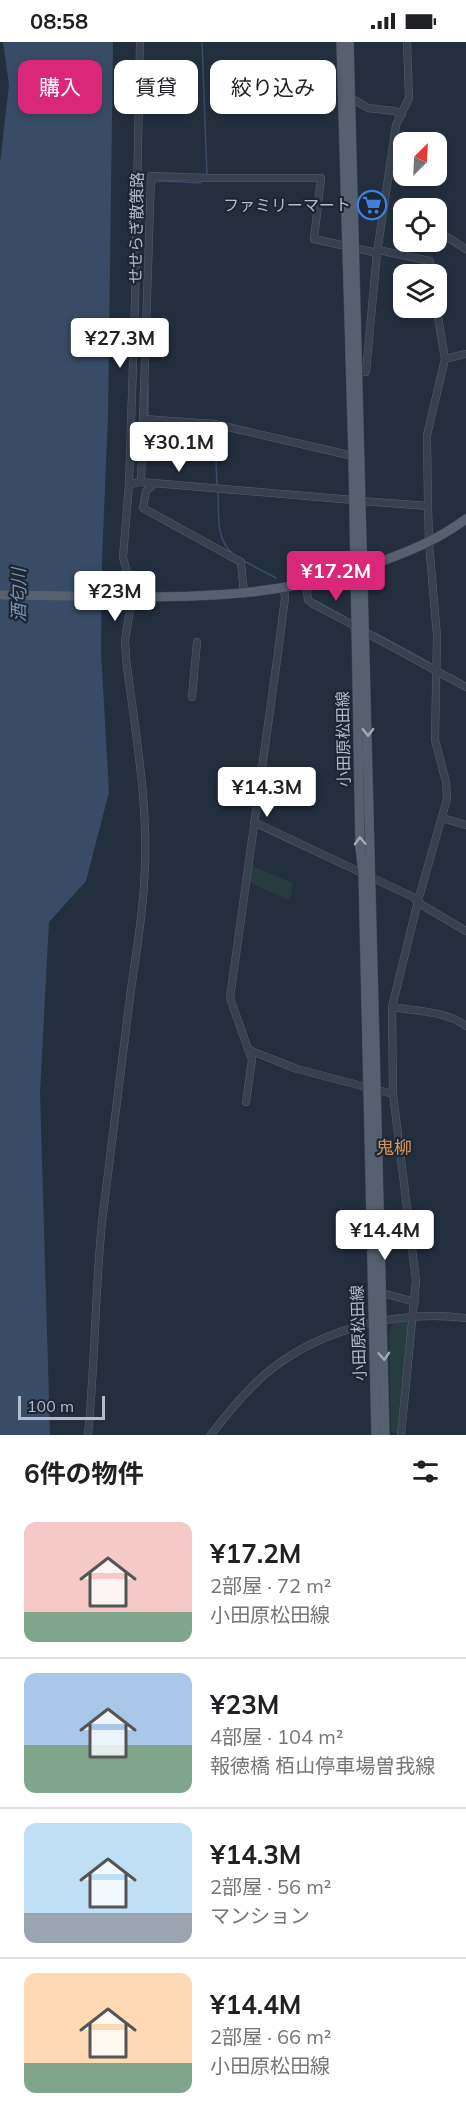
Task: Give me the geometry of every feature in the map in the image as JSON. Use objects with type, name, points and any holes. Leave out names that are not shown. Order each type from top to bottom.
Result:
[{"type":"main road","name":"小田原松田線","points":[[341,42],[358,372],[357,500],[378,1322],[385,1435]]},
{"type":"main road","name":"小田原松田線","points":[[349,42],[353,456],[357,500]]},
{"type":"main road","points":[[0,595],[135,600],[244,594],[303,584],[380,563],[429,543],[466,519]]},
{"type":"main road","name":"小田原松田線","points":[[376,1435],[378,1322]]},
{"type":"street","name":"せせらぎ散策路","points":[[130,584],[123,557],[129,484],[140,42]]},
{"type":"street","points":[[358,372],[366,372],[378,252],[396,124],[409,98],[407,42]]},
{"type":"street","points":[[351,98],[368,108],[402,114]]},
{"type":"street","points":[[141,482],[145,445],[151,176],[321,178],[314,239],[430,261],[430,264]]},
{"type":"street","points":[[447,237],[466,249]]},
{"type":"street","points":[[401,1435],[414,1316],[416,1270],[393,1095],[392,1007],[418,901],[447,799],[446,782],[435,740],[437,673],[435,605],[428,506],[427,435],[445,359],[438,318]]},
{"type":"street","points":[[445,359],[466,354]]},
{"type":"street","points":[[144,419],[188,426],[215,424],[353,456]]},
{"type":"street","points":[[129,484],[155,483],[428,506]]},
{"type":"street","points":[[155,483],[146,491],[143,508],[241,562],[244,594]]},
{"type":"street","points":[[303,584],[308,600],[313,604],[466,687]]},
{"type":"street","points":[[246,1102],[252,1060],[230,998],[285,587]]},
{"type":"street","points":[[88,1435],[99,1253],[144,884],[142,795],[125,640],[135,600]]},
{"type":"street","points":[[192,697],[197,642]]},
{"type":"street","points":[[442,818],[466,825]]},
{"type":"street","points":[[254,822],[418,901],[466,931]]},
{"type":"street","points":[[392,1007],[446,1016],[466,1026]]},
{"type":"street","points":[[249,1050],[297,1069],[393,1095]]},
{"type":"street","points":[[387,1294],[415,1302]]},
{"type":"street","points":[[211,1435],[228,1412],[272,1368],[327,1336],[357,1326],[414,1316],[466,1317]]},
{"type":"green space","points":[[249,865],[293,883],[290,900],[247,882]]},
{"type":"green space","points":[[409,1321],[397,1433],[391,1432],[389,1331],[394,1322]]},
{"type":"water","name":"酒匂川","points":[[3,42],[113,42],[108,416],[101,652],[109,792],[86,881],[49,922],[40,1092],[50,1435],[0,1435],[0,163],[9,85]]},
{"type":"waterway","points":[[202,42],[207,175]]},
{"type":"waterway","points":[[154,183],[159,181],[201,183]]},
{"type":"waterway","points":[[148,385],[148,416]]},
{"type":"waterway","points":[[153,423],[184,427]]},
{"type":"waterway","points":[[190,428],[215,431],[217,487]]},
{"type":"waterway","points":[[218,492],[218,517],[221,533],[223,541],[233,554]]},
{"type":"waterway","points":[[242,560],[276,578]]},
{"type":"waterway","points":[[314,600],[345,617]]},
{"type":"waterway","points":[[375,633],[430,663]]},
{"type":"waterway","points":[[451,675],[466,683]]},
{"type":"place","name":"ファミリーマート","points":[[372,205]]},
{"type":"district","name":"鬼柳","points":[[394,1148]]}]
